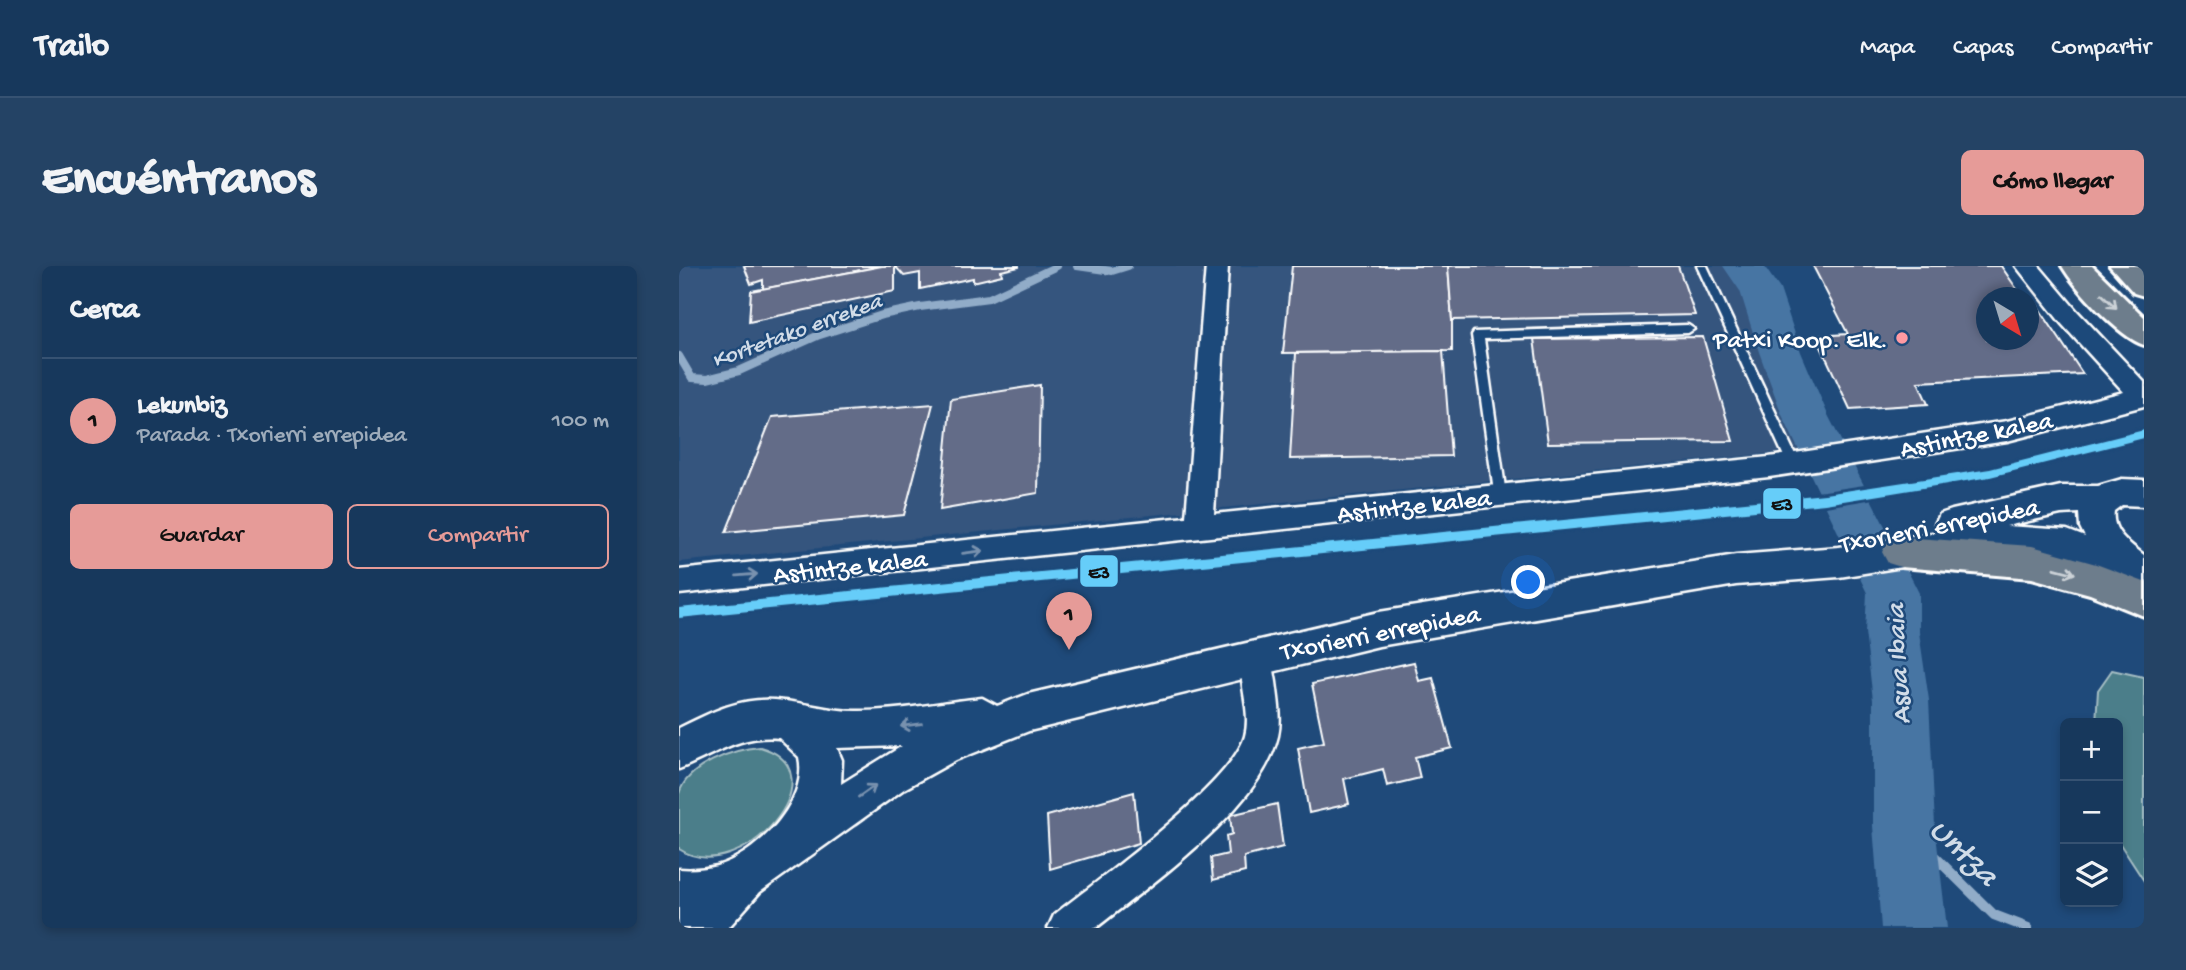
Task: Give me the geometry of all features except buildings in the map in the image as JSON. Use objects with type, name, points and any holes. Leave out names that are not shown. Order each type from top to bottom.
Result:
[{"type":"highway","points":[[2076,266],[2100,293],[2144,334]]},
{"type":"highway","points":[[2124,266],[2144,286]]},
{"type":"highway","points":[[1896,546],[1940,557],[1978,556],[2032,562],[2096,580],[2141,580]]},
{"type":"street","points":[[1199,526],[1217,266]]},
{"type":"street","points":[[2027,266],[2069,317],[2144,397]]},
{"type":"street","name":"Astintze kalea","points":[[679,582],[880,563],[1798,462],[2007,431],[2144,397]]},
{"type":"street","points":[[2129,491],[2097,506],[2095,516],[2101,538],[2141,580]]},
{"type":"street","name":"Txorierri errepidea","points":[[679,891],[719,888],[760,867],[889,775],[942,746],[1028,713],[1256,656],[1379,629],[1835,553],[1896,546],[1985,518],[2061,500],[2129,491]]},
{"type":"street","points":[[1067,928],[1217,804],[1250,764],[1261,737],[1261,691],[1256,656]]},
{"type":"street","name":"Txorierri errepidea","points":[[682,749],[730,723],[772,718],[842,730],[887,728],[1028,713]]},
{"type":"street","name":"Txorierri errepidea","points":[[760,867],[791,840],[806,819],[817,798],[822,778],[821,759],[816,743],[805,730],[790,722]]},
{"type":"street","points":[[696,928],[760,867]]},
{"type":"lane","points":[[1702,266],[1798,462]]},
{"type":"lane","points":[[1500,495],[1478,335],[1688,330]]},
{"type":"shaded area","points":[[679,266],[1734,266],[1762,311],[1784,368],[1788,391],[1799,420],[1815,449],[679,562]]},
{"type":"green space","points":[[2112,670],[2144,677],[2144,881],[2123,849],[2123,718],[2096,718],[2098,690]]},
{"type":"green space","points":[[760,747],[783,760],[792,779],[788,801],[774,822],[754,841],[730,854],[704,857],[679,849],[679,794],[691,775],[725,755]]},
{"type":"waterway","name":"Kortetako errekea","points":[[679,356],[692,378],[707,379],[739,371],[817,336],[882,315],[989,298],[1057,266]]},
{"type":"waterway","name":"Kortetako errekea","points":[[1077,266],[1112,271],[1128,266]]},
{"type":"waterway","name":"Asua Ibaia","points":[[1743,266],[1760,289],[1780,352],[1805,415],[1893,593],[1892,632],[1901,700],[1904,826],[1914,928]]},
{"type":"waterway","name":"Untza","points":[[1904,826],[1994,915],[2028,928]]},
{"type":"transit line","name":"E3","points":[[679,613],[1825,499],[1990,473],[2144,434]]},
{"type":"place","name":"Patxi Koop. Elk.","points":[[1902,338]]},
{"type":"place","name":"Lekunbiz","points":[[1069,650]]}]
